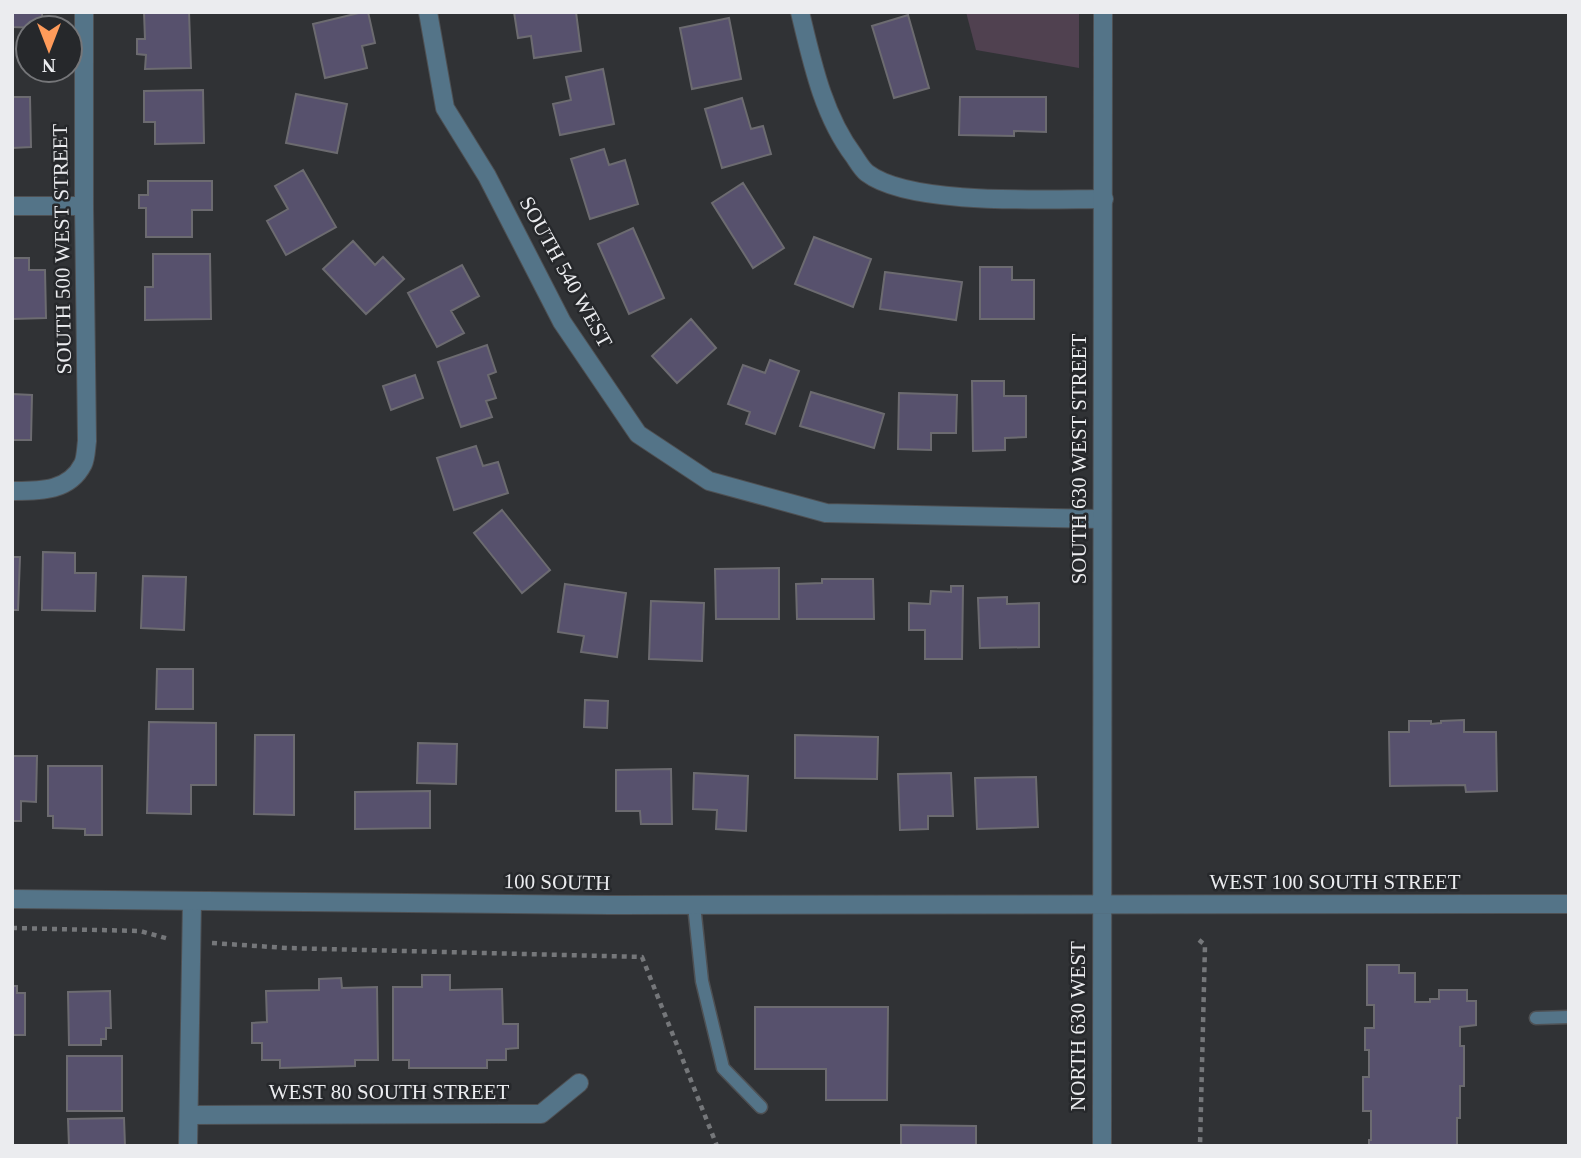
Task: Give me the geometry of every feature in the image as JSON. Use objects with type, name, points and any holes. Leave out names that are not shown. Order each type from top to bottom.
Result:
[{"type":"street","name":"SOUTH 500 WEST STREET","points":[[12,491],[49,491],[70,481],[84,463],[87,441],[84,12]]},
{"type":"street","name":"SOUTH 540 WEST","points":[[428,12],[445,108],[486,176],[562,322],[638,435],[709,481],[826,513],[1101,519]]},
{"type":"street","points":[[800,12],[817,83],[846,146],[867,173],[904,190],[971,197],[1104,199]]},
{"type":"street","name":"SOUTH 630 WEST STREET","points":[[1101,905],[1103,12]]},
{"type":"street","points":[[12,206],[84,206]]},
{"type":"street","name":"100 SOUTH","points":[[12,899],[694,905],[1101,905]]},
{"type":"street","points":[[188,1146],[192,901]]},
{"type":"street","name":"WEST 100 SOUTH STREET","points":[[1101,905],[1569,904]]},
{"type":"street","name":"NORTH 630 WEST","points":[[1101,905],[1102,1146]]},
{"type":"street","name":"WEST 80 SOUTH STREET","points":[[188,1115],[541,1114],[579,1083]]},
{"type":"lane","points":[[694,905],[702,981],[723,1068],[761,1107]]},
{"type":"lane","points":[[1536,1018],[1569,1017]]},
{"type":"path","points":[[12,928],[139,931],[158,937]]},
{"type":"path","points":[[1199,940],[1205,945],[1200,1146]]},
{"type":"path","points":[[233,945],[642,957],[717,1146]]},
{"type":"shaded area","points":[[966,12],[1079,12],[1079,68],[976,50]]},
{"type":"building","points":[[12,12],[42,12],[14,14],[12,27]]},
{"type":"building","points":[[144,12],[189,12],[191,68],[145,69],[146,55],[137,54],[137,39],[145,39]]},
{"type":"building","points":[[368,12],[375,43],[362,46],[367,68],[325,78],[313,24]]},
{"type":"building","points":[[514,12],[576,12],[581,51],[534,58],[531,36],[518,38]]},
{"type":"building","points":[[908,15],[929,88],[894,98],[872,26]]},
{"type":"building","points":[[729,18],[741,79],[692,89],[680,28]]},
{"type":"building","points":[[603,69],[614,124],[560,135],[553,104],[571,100],[566,77]]},
{"type":"building","points":[[203,90],[204,143],[155,144],[155,122],[144,122],[144,91]]},
{"type":"building","points":[[296,94],[347,104],[337,153],[286,143]]},
{"type":"building","points":[[12,97],[30,97],[31,147],[12,148]]},
{"type":"building","points":[[960,97],[1046,97],[1046,132],[1014,131],[1014,136],[959,135]]},
{"type":"building","points":[[742,98],[751,129],[763,126],[771,154],[722,168],[705,109]]},
{"type":"building","points":[[604,149],[609,165],[625,160],[638,204],[590,219],[571,159]]},
{"type":"building","points":[[303,170],[336,227],[286,255],[267,221],[288,209],[275,186]]},
{"type":"building","points":[[148,181],[212,181],[212,210],[192,210],[192,237],[146,237],[146,208],[139,208],[139,195],[148,195]]},
{"type":"building","points":[[743,183],[784,248],[753,268],[712,203]]},
{"type":"building","points":[[633,228],[664,298],[629,314],[598,244]]},
{"type":"building","points":[[814,237],[871,259],[853,307],[795,284]]},
{"type":"building","points":[[353,241],[375,265],[383,257],[404,279],[366,314],[323,269]]},
{"type":"building","points":[[153,254],[210,254],[211,319],[145,320],[145,287],[153,287]]},
{"type":"building","points":[[12,258],[29,258],[29,270],[45,270],[46,318],[12,319]]},
{"type":"building","points":[[462,265],[479,296],[451,311],[464,333],[437,347],[408,293]]},
{"type":"building","points":[[980,267],[1012,267],[1012,280],[1034,280],[1034,319],[980,319]]},
{"type":"building","points":[[885,272],[962,282],[956,320],[880,309]]},
{"type":"building","points":[[691,319],[716,348],[677,383],[652,356]]},
{"type":"building","points":[[487,345],[496,372],[488,375],[496,398],[486,401],[492,417],[461,427],[438,362]]},
{"type":"building","points":[[770,360],[799,371],[775,434],[746,424],[750,412],[728,404],[743,365],[765,373]]},
{"type":"building","points":[[415,375],[423,398],[391,410],[383,386]]},
{"type":"building","points":[[972,381],[1004,381],[1004,396],[1026,396],[1026,437],[1005,438],[1005,450],[973,451]]},
{"type":"building","points":[[811,392],[884,414],[874,448],[800,426]]},
{"type":"building","points":[[899,393],[957,395],[956,433],[931,433],[931,450],[898,449]]},
{"type":"building","points":[[12,394],[32,395],[31,440],[12,440]]},
{"type":"building","points":[[476,446],[483,466],[498,462],[508,493],[454,510],[437,458]]},
{"type":"building","points":[[502,510],[550,570],[522,593],[474,533]]},
{"type":"building","points":[[43,552],[75,553],[75,573],[96,573],[95,611],[42,610]]},
{"type":"building","points":[[12,557],[20,557],[18,610],[12,610]]},
{"type":"building","points":[[779,568],[779,619],[716,619],[715,569]]},
{"type":"building","points":[[143,576],[186,577],[184,630],[141,628]]},
{"type":"building","points":[[822,579],[873,579],[874,619],[797,619],[796,584],[822,583]]},
{"type":"building","points":[[565,584],[626,593],[617,657],[581,652],[584,636],[558,632]]},
{"type":"building","points":[[951,586],[963,586],[962,659],[925,659],[925,630],[909,630],[909,603],[930,604],[931,591],[951,592]]},
{"type":"building","points":[[1007,597],[1007,604],[1039,603],[1039,647],[980,648],[978,598]]},
{"type":"building","points":[[651,601],[704,603],[702,661],[649,659]]},
{"type":"building","points":[[157,669],[193,669],[193,709],[156,709]]},
{"type":"building","points":[[585,700],[608,701],[607,728],[584,727]]},
{"type":"building","points":[[1464,720],[1464,732],[1496,732],[1497,791],[1466,792],[1465,785],[1390,786],[1389,732],[1409,732],[1409,721],[1431,721],[1431,724]]},
{"type":"building","points":[[149,722],[216,723],[216,785],[191,785],[191,814],[147,813]]},
{"type":"building","points":[[255,735],[294,735],[294,815],[254,814]]},
{"type":"building","points":[[795,735],[878,737],[877,779],[795,778]]},
{"type":"building","points":[[418,743],[457,744],[456,784],[417,783]]},
{"type":"building","points":[[12,756],[37,756],[36,802],[21,801],[21,821],[12,821]]},
{"type":"building","points":[[48,766],[102,766],[102,835],[85,835],[85,829],[53,828],[53,816],[48,816]]},
{"type":"building","points":[[671,769],[672,824],[641,824],[640,811],[616,811],[616,770]]},
{"type":"building","points":[[694,773],[748,776],[746,831],[716,829],[717,810],[693,809]]},
{"type":"building","points":[[951,773],[953,816],[928,816],[928,829],[900,830],[898,774]]},
{"type":"building","points":[[1036,777],[1038,827],[977,829],[975,778]]},
{"type":"building","points":[[430,791],[430,828],[355,829],[355,792]]},
{"type":"building","points":[[1367,965],[1399,965],[1399,973],[1415,973],[1415,1002],[1439,999],[1439,990],[1467,990],[1467,1001],[1476,1001],[1476,1025],[1460,1027],[1460,1046],[1464,1046],[1464,1086],[1460,1086],[1457,1146],[1369,1146],[1371,1111],[1363,1111],[1363,1077],[1369,1077],[1369,1050],[1365,1050],[1365,1028],[1374,1028],[1374,1005],[1367,1005]]},
{"type":"building","points":[[422,975],[450,975],[450,990],[502,989],[503,1024],[518,1024],[518,1048],[506,1049],[506,1060],[487,1060],[487,1068],[409,1068],[409,1060],[393,1060],[393,987],[422,987]]},
{"type":"building","points":[[341,978],[342,988],[377,987],[378,1060],[355,1060],[355,1066],[280,1068],[280,1060],[262,1060],[262,1043],[252,1043],[252,1023],[267,1022],[266,991],[319,990],[319,979]]},
{"type":"building","points":[[12,986],[17,986],[17,993],[25,993],[25,1035],[12,1035]]},
{"type":"building","points":[[110,991],[111,1028],[106,1028],[106,1039],[101,1039],[101,1045],[69,1045],[68,992]]},
{"type":"building","points":[[755,1007],[888,1007],[887,1100],[826,1100],[826,1069],[755,1069]]},
{"type":"building","points":[[67,1056],[122,1056],[122,1111],[67,1111]]},
{"type":"building","points":[[124,1118],[125,1146],[69,1146],[68,1119]]},
{"type":"building","points":[[901,1125],[976,1126],[976,1146],[901,1146]]}]
